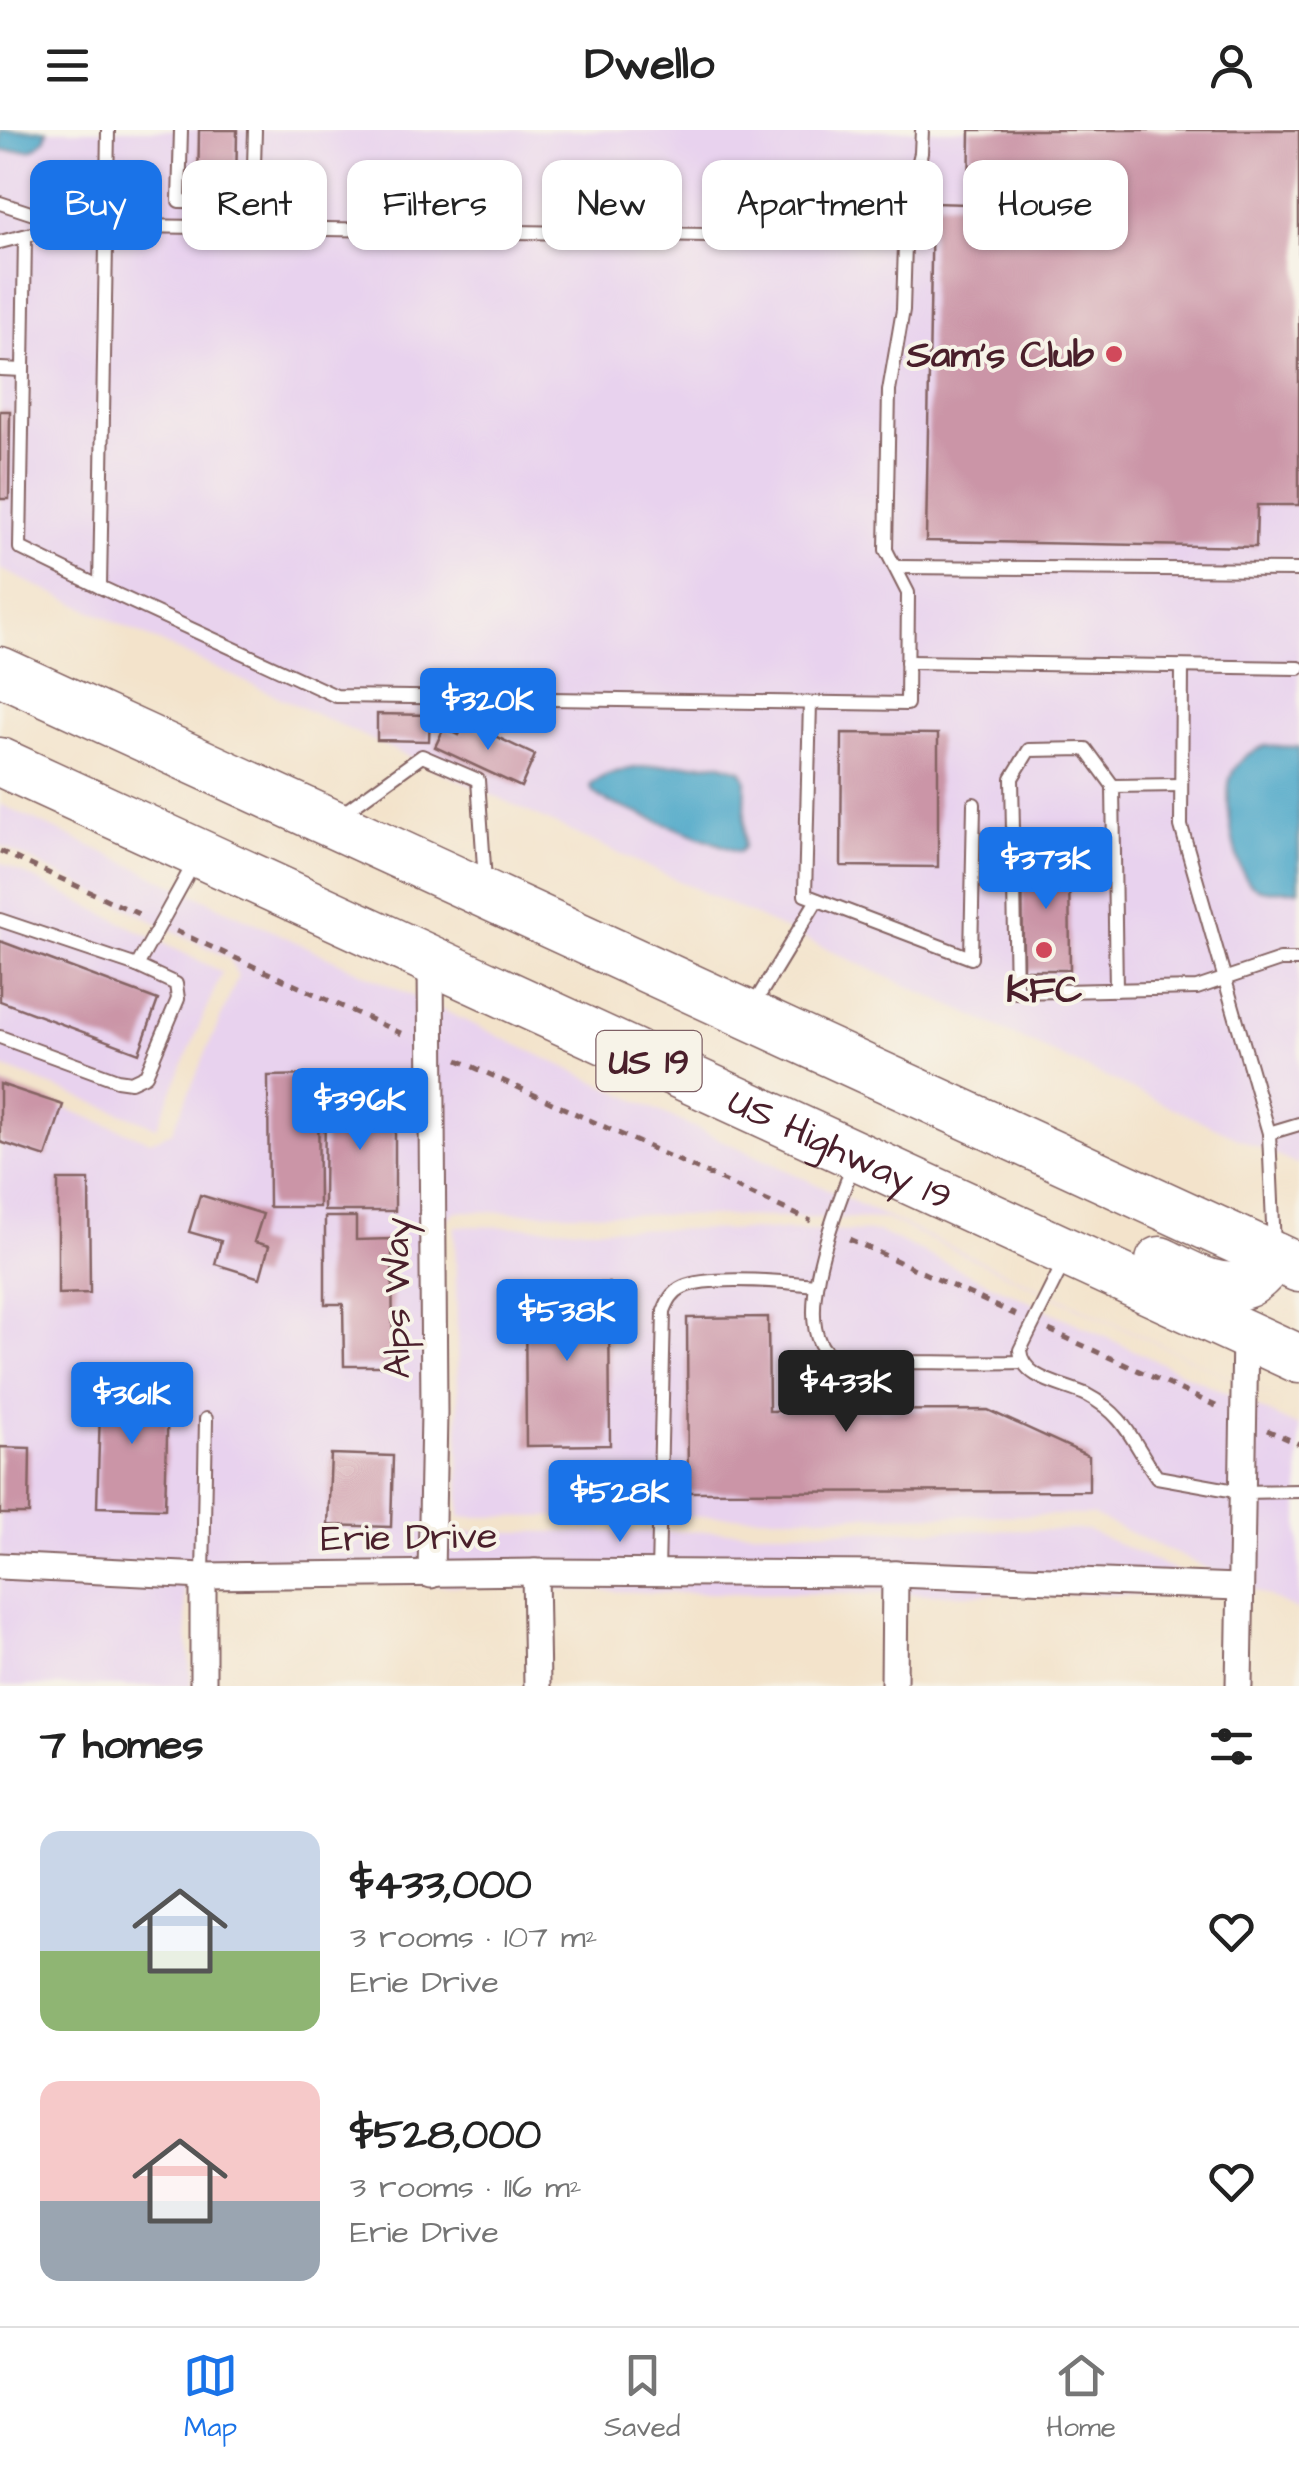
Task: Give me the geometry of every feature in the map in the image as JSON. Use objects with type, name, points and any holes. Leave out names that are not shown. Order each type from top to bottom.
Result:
[{"type":"highway","name":"US 19","points":[[0,671],[1287,1262]]},
{"type":"highway","name":"US Highway 19","points":[[0,762],[1299,1360]]},
{"type":"highway","points":[[733,1099],[876,1132],[1218,1286],[1244,1285],[1287,1262]]},
{"type":"street","name":"Alps Way","points":[[431,960],[431,1575]]},
{"type":"street","points":[[1239,1686],[1244,1335]]},
{"type":"street","name":"Erie Drive","points":[[0,1566],[203,1576],[534,1572],[895,1574],[1238,1586]]},
{"type":"street","points":[[534,1572],[537,1686]]},
{"type":"street","points":[[894,1686],[895,1574]]},
{"type":"street","points":[[202,1686],[203,1576]]},
{"type":"lane","points":[[107,160],[108,130]]},
{"type":"lane","points":[[181,130],[180,201],[254,202],[255,130]]},
{"type":"lane","points":[[919,160],[922,130]]},
{"type":"lane","points":[[0,203],[30,213]]},
{"type":"lane","points":[[162,226],[702,235]]},
{"type":"lane","points":[[0,242],[30,234]]},
{"type":"lane","points":[[24,236],[20,548],[336,696],[907,704],[908,594],[886,550],[889,391],[903,310],[905,250]]},
{"type":"lane","points":[[100,587],[106,250]]},
{"type":"lane","points":[[0,370],[23,370]]},
{"type":"lane","points":[[895,567],[1299,570]]},
{"type":"lane","points":[[908,662],[1299,668]]},
{"type":"lane","points":[[1182,667],[1181,826],[1269,1132],[1287,1262]]},
{"type":"lane","points":[[810,703],[806,896],[971,958],[974,804]]},
{"type":"lane","points":[[1116,990],[1113,786],[1086,749],[1029,750],[1012,778],[1016,992],[1116,990],[1197,988],[1280,960],[1299,960]]},
{"type":"lane","points":[[330,822],[422,756],[478,780],[486,893]]},
{"type":"lane","points":[[1113,786],[1181,786]]},
{"type":"lane","points":[[137,966],[200,854]]},
{"type":"lane","points":[[748,1013],[817,900]]},
{"type":"lane","points":[[0,920],[137,966],[176,984],[178,999],[146,1075],[131,1082],[116,1080],[0,1036]]},
{"type":"lane","points":[[1269,1132],[1299,1124]]},
{"type":"lane","points":[[856,1156],[829,1230],[812,1304],[826,1351],[838,1360],[1021,1362]]},
{"type":"lane","points":[[1068,1253],[1020,1350],[1021,1362],[1027,1370],[1112,1410],[1124,1422],[1156,1476],[1241,1492],[1299,1491]]},
{"type":"lane","points":[[658,1572],[664,1311],[672,1295],[685,1286],[710,1282],[816,1285]]},
{"type":"lane","points":[[203,1576],[206,1419]]},
{"type":"path","points":[[0,851],[1299,1444]]},
{"type":"shaded area","points":[[0,130],[1299,130],[1299,1166],[0,569]]},
{"type":"shaded area","points":[[0,804],[1299,1409],[886,1219],[456,1211],[438,1226],[443,1517],[460,1532],[1088,1530],[1229,1595],[669,1593],[183,1576],[191,1686],[0,1686],[0,1083],[150,1141],[172,1132],[238,977],[230,959],[0,845]]},
{"type":"shaded area","points":[[0,862],[222,972],[157,1127],[0,1066]]},
{"type":"shaded area","points":[[455,1226],[879,1232],[1299,1427],[1299,1611],[1092,1515],[460,1517]]},
{"type":"water","points":[[0,130],[47,130],[45,140],[32,150],[0,151]]},
{"type":"water","points":[[1265,746],[1299,747],[1299,890],[1253,886],[1240,867],[1236,851],[1228,800],[1231,776],[1245,757]]},
{"type":"water","points":[[718,763],[741,770],[746,779],[744,847],[739,852],[608,802],[590,786],[615,772]]},
{"type":"building","points":[[199,130],[237,130],[237,160],[199,160]]},
{"type":"building","name":"Sam's Club","points":[[970,130],[1299,130],[1299,505],[1257,505],[1256,547],[926,541],[931,250],[943,250],[943,203],[963,204],[963,250],[1128,250],[1128,160],[970,160]]},
{"type":"building","points":[[0,411],[10,411],[9,499],[0,499]]},
{"type":"building","points":[[377,714],[430,715],[429,741],[377,740]]},
{"type":"building","points":[[465,722],[535,755],[521,787],[435,747],[444,728],[459,735]]},
{"type":"building","points":[[842,733],[938,734],[938,867],[841,866]]},
{"type":"building","points":[[1022,842],[1031,842],[1031,858],[1069,858],[1070,970],[1023,970]]},
{"type":"building","points":[[0,941],[158,1000],[139,1053],[0,1001]]},
{"type":"building","points":[[318,1075],[319,1207],[269,1207],[268,1076]]},
{"type":"building","points":[[0,1084],[63,1105],[46,1157],[0,1142]]},
{"type":"building","points":[[325,1094],[395,1095],[395,1211],[324,1211]]},
{"type":"building","points":[[58,1180],[89,1180],[90,1293],[58,1294]]},
{"type":"building","points":[[200,1195],[263,1214],[254,1242],[269,1246],[260,1278],[215,1264],[221,1241],[189,1232]]},
{"type":"building","points":[[325,1217],[356,1217],[356,1240],[392,1239],[393,1366],[344,1366],[343,1304],[325,1304]]},
{"type":"building","points":[[525,1283],[609,1283],[610,1445],[526,1446]]},
{"type":"building","points":[[768,1317],[769,1411],[988,1410],[1089,1456],[1089,1491],[688,1492],[687,1318]]},
{"type":"building","points":[[101,1379],[143,1380],[142,1400],[168,1400],[165,1509],[97,1507]]},
{"type":"building","points":[[0,1447],[30,1448],[29,1514],[0,1514]]},
{"type":"building","points":[[331,1454],[393,1456],[391,1527],[328,1525]]},
{"type":"place","name":"Sam's Club","points":[[1114,354]]},
{"type":"place","name":"KFC","points":[[1044,950]]}]
